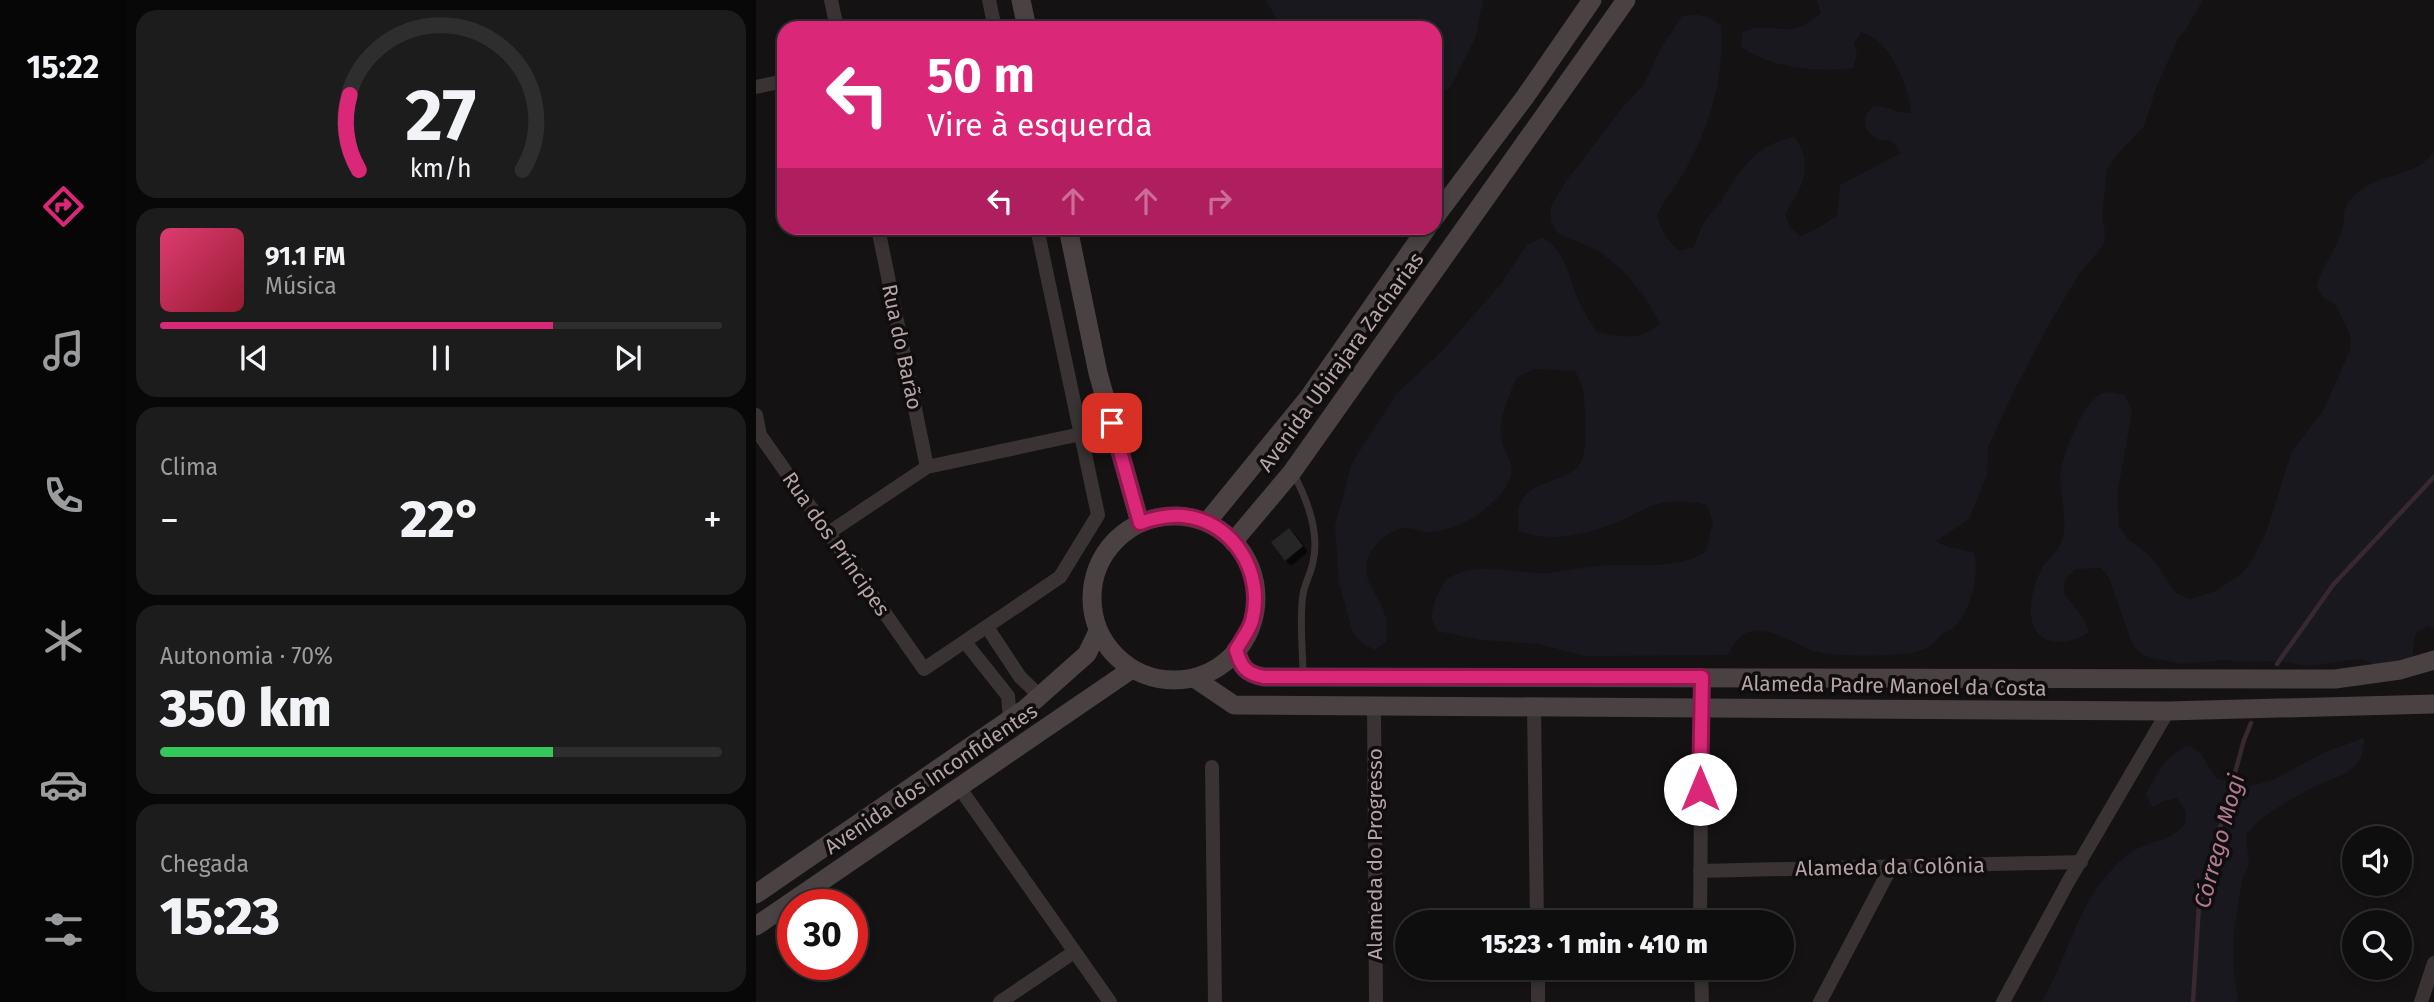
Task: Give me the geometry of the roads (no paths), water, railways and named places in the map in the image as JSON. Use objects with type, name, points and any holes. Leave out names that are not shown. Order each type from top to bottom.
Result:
[{"type":"main road","points":[[1021,0],[1026,21]]},
{"type":"main road","points":[[1442,207],[1525,97],[1592,0]]},
{"type":"main road","name":"Avenida Ubirajara Zacharias","points":[[1234,542],[1292,472],[1626,0]]},
{"type":"main road","points":[[1069,235],[1098,373],[1140,523]]},
{"type":"main road","name":"Avenida Ubirajara Zacharias","points":[[1207,523],[1309,397],[1422,235]]},
{"type":"main road","points":[[1162,516],[1185,516],[1207,523],[1234,542],[1246,560],[1254,581],[1256,603],[1252,624],[1229,659],[1213,671],[1194,678],[1173,681],[1152,678],[1132,669],[1112,653],[1098,631],[1092,606],[1093,580],[1102,556],[1119,537],[1140,523],[1162,516]]},
{"type":"main road","name":"Avenida dos Inconfidentes","points":[[756,894],[1041,697],[1087,654],[1098,631]]},
{"type":"main road","name":"Alameda Padre Manoel da Costa","points":[[1236,650],[1240,664],[1250,675],[1264,677],[2335,679],[2400,670],[2434,660]]},
{"type":"main road","name":"Avenida dos Inconfidentes","points":[[756,926],[1132,669]]},
{"type":"main road","name":"Alameda Padre Manoel da Costa","points":[[1194,678],[1234,705],[2168,711],[2434,704]]},
{"type":"main road","points":[[944,765],[959,787]]},
{"type":"street","points":[[831,0],[836,21]]},
{"type":"street","points":[[989,0],[994,21]]},
{"type":"street","points":[[756,87],[777,82]]},
{"type":"street","name":"Rua do Barão","points":[[879,235],[927,467]]},
{"type":"street","points":[[1010,720],[1008,696],[965,642],[1060,577],[1098,515],[1038,235]]},
{"type":"street","name":"Rua dos Príncipes","points":[[756,415],[760,435],[924,669],[965,642]]},
{"type":"street","points":[[827,534],[927,467],[1081,434]]},
{"type":"street","points":[[987,627],[1020,677],[1041,697]]},
{"type":"street","points":[[1700,910],[1702,677]]},
{"type":"street","name":"Alameda do Progresso","points":[[1374,705],[1376,1002]]},
{"type":"street","points":[[1534,706],[1537,910]]},
{"type":"street","points":[[2003,1002],[2168,711]]},
{"type":"street","points":[[1212,767],[1216,1002]]},
{"type":"street","points":[[959,787],[1110,1002]]},
{"type":"street","name":"Alameda da Colônia","points":[[1700,871],[2081,862]]},
{"type":"street","points":[[1820,1002],[1891,867]]},
{"type":"street","points":[[1000,1002],[1074,952]]},
{"type":"street","points":[[2421,1002],[2434,963]]},
{"type":"street","points":[[1538,980],[1538,1002]]},
{"type":"street","points":[[1701,980],[1702,1002]]},
{"type":"lane","points":[[1292,472],[1310,511],[1315,543],[1314,560],[1303,590],[1303,677]]},
{"type":"waterway","name":"Córrego Mogi","points":[[2277,664],[2333,585],[2434,477]]},
{"type":"waterway","name":"Córrego Mogi","points":[[2193,1002],[2199,905],[2251,723]]}]
